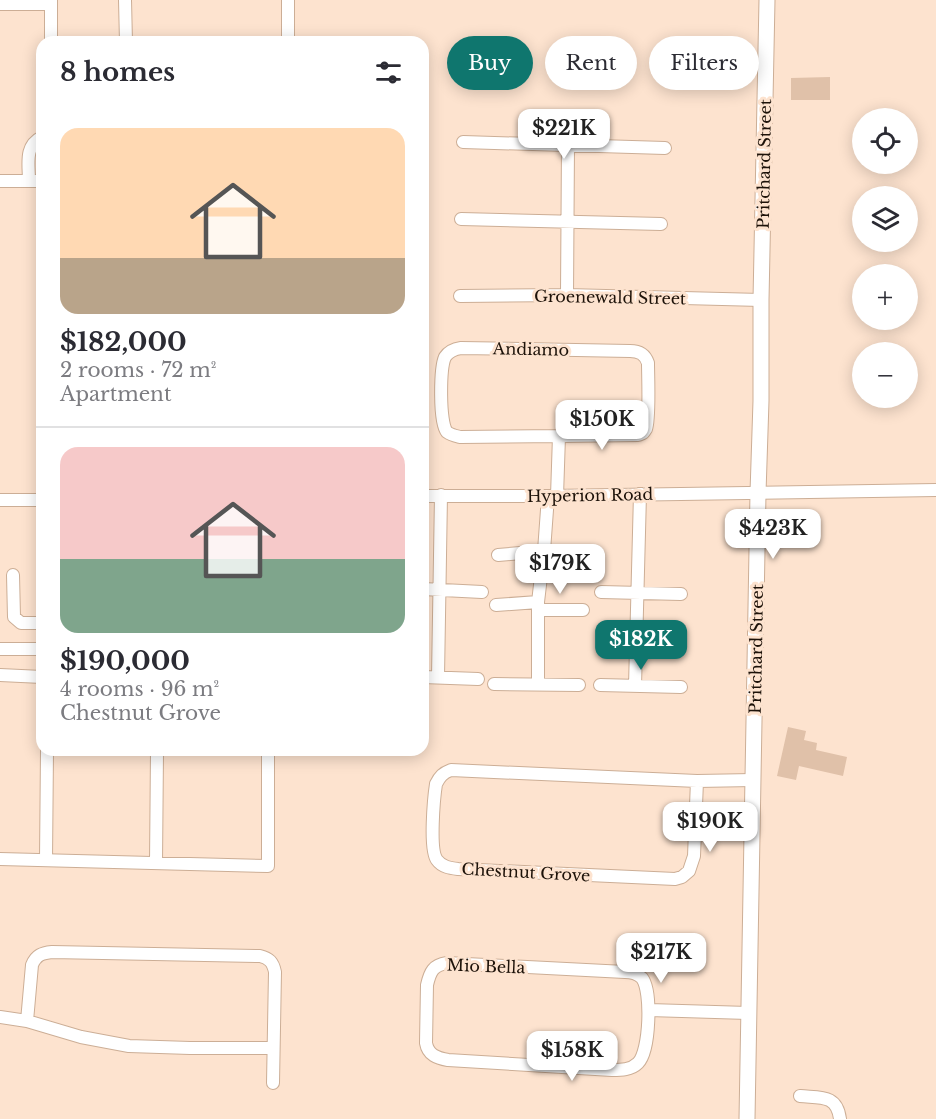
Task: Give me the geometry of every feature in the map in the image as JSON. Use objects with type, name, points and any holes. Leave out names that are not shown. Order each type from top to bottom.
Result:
[{"type":"street","points":[[125,0],[126,36]]},
{"type":"street","points":[[288,0],[288,36]]},
{"type":"street","name":"Pritchard Street","points":[[747,1119],[767,0]]},
{"type":"street","points":[[0,4],[51,2],[51,36]]},
{"type":"street","points":[[29,181],[29,150],[36,141]]},
{"type":"street","points":[[463,142],[665,148]]},
{"type":"street","points":[[567,295],[568,145]]},
{"type":"street","points":[[0,181],[36,181]]},
{"type":"street","points":[[461,219],[661,224]]},
{"type":"street","name":"Groenewald Street","points":[[460,296],[567,295],[761,300]]},
{"type":"street","name":"Andiamo","points":[[461,348],[637,351],[646,357],[648,363],[647,420],[642,434],[559,436],[460,438],[447,431],[443,425],[442,416],[442,368],[447,354],[461,348]]},
{"type":"street","points":[[538,684],[538,606],[559,436]]},
{"type":"street","name":"Hyperion Road","points":[[429,496],[936,490]]},
{"type":"street","points":[[635,686],[640,494]]},
{"type":"street","points":[[438,677],[441,495]]},
{"type":"street","points":[[0,500],[36,500]]},
{"type":"street","points":[[498,555],[544,551]]},
{"type":"street","points":[[13,575],[14,617],[21,623],[36,623]]},
{"type":"street","points":[[429,589],[482,592]]},
{"type":"street","points":[[601,592],[681,594]]},
{"type":"street","points":[[496,605],[583,610]]},
{"type":"street","points":[[0,649],[36,649]]},
{"type":"street","points":[[0,675],[36,677]]},
{"type":"street","points":[[429,677],[478,679]]},
{"type":"street","points":[[494,684],[579,685]]},
{"type":"street","points":[[600,685],[681,687]]},
{"type":"street","points":[[46,860],[47,756]]},
{"type":"street","points":[[156,863],[157,756]]},
{"type":"street","points":[[0,859],[268,866],[268,756]]},
{"type":"street","name":"Chestnut Grove","points":[[697,781],[694,856],[689,871],[682,877],[675,879],[458,869],[446,868],[434,857],[435,792],[439,777],[451,770],[697,781],[753,780]]},
{"type":"street","points":[[27,1021],[32,965],[34,959],[43,953],[260,956],[271,961],[274,972],[273,1083]]},
{"type":"street","name":"Mio Bella","points":[[447,963],[632,972],[638,974],[643,980],[649,1010],[643,1057],[637,1064],[623,1070],[448,1060],[434,1056],[427,1048],[426,1042],[429,976],[433,969],[447,963]]},
{"type":"street","points":[[649,1010],[748,1013]]},
{"type":"street","points":[[0,1017],[27,1021],[81,1037],[129,1046],[273,1048]]},
{"type":"street","points":[[800,1096],[827,1098],[834,1102],[840,1119]]},
{"type":"building","points":[[830,77],[830,100],[791,100],[791,78]]},
{"type":"building","points":[[788,727],[806,731],[804,740],[817,743],[816,750],[847,757],[843,776],[799,766],[796,780],[777,776]]}]
